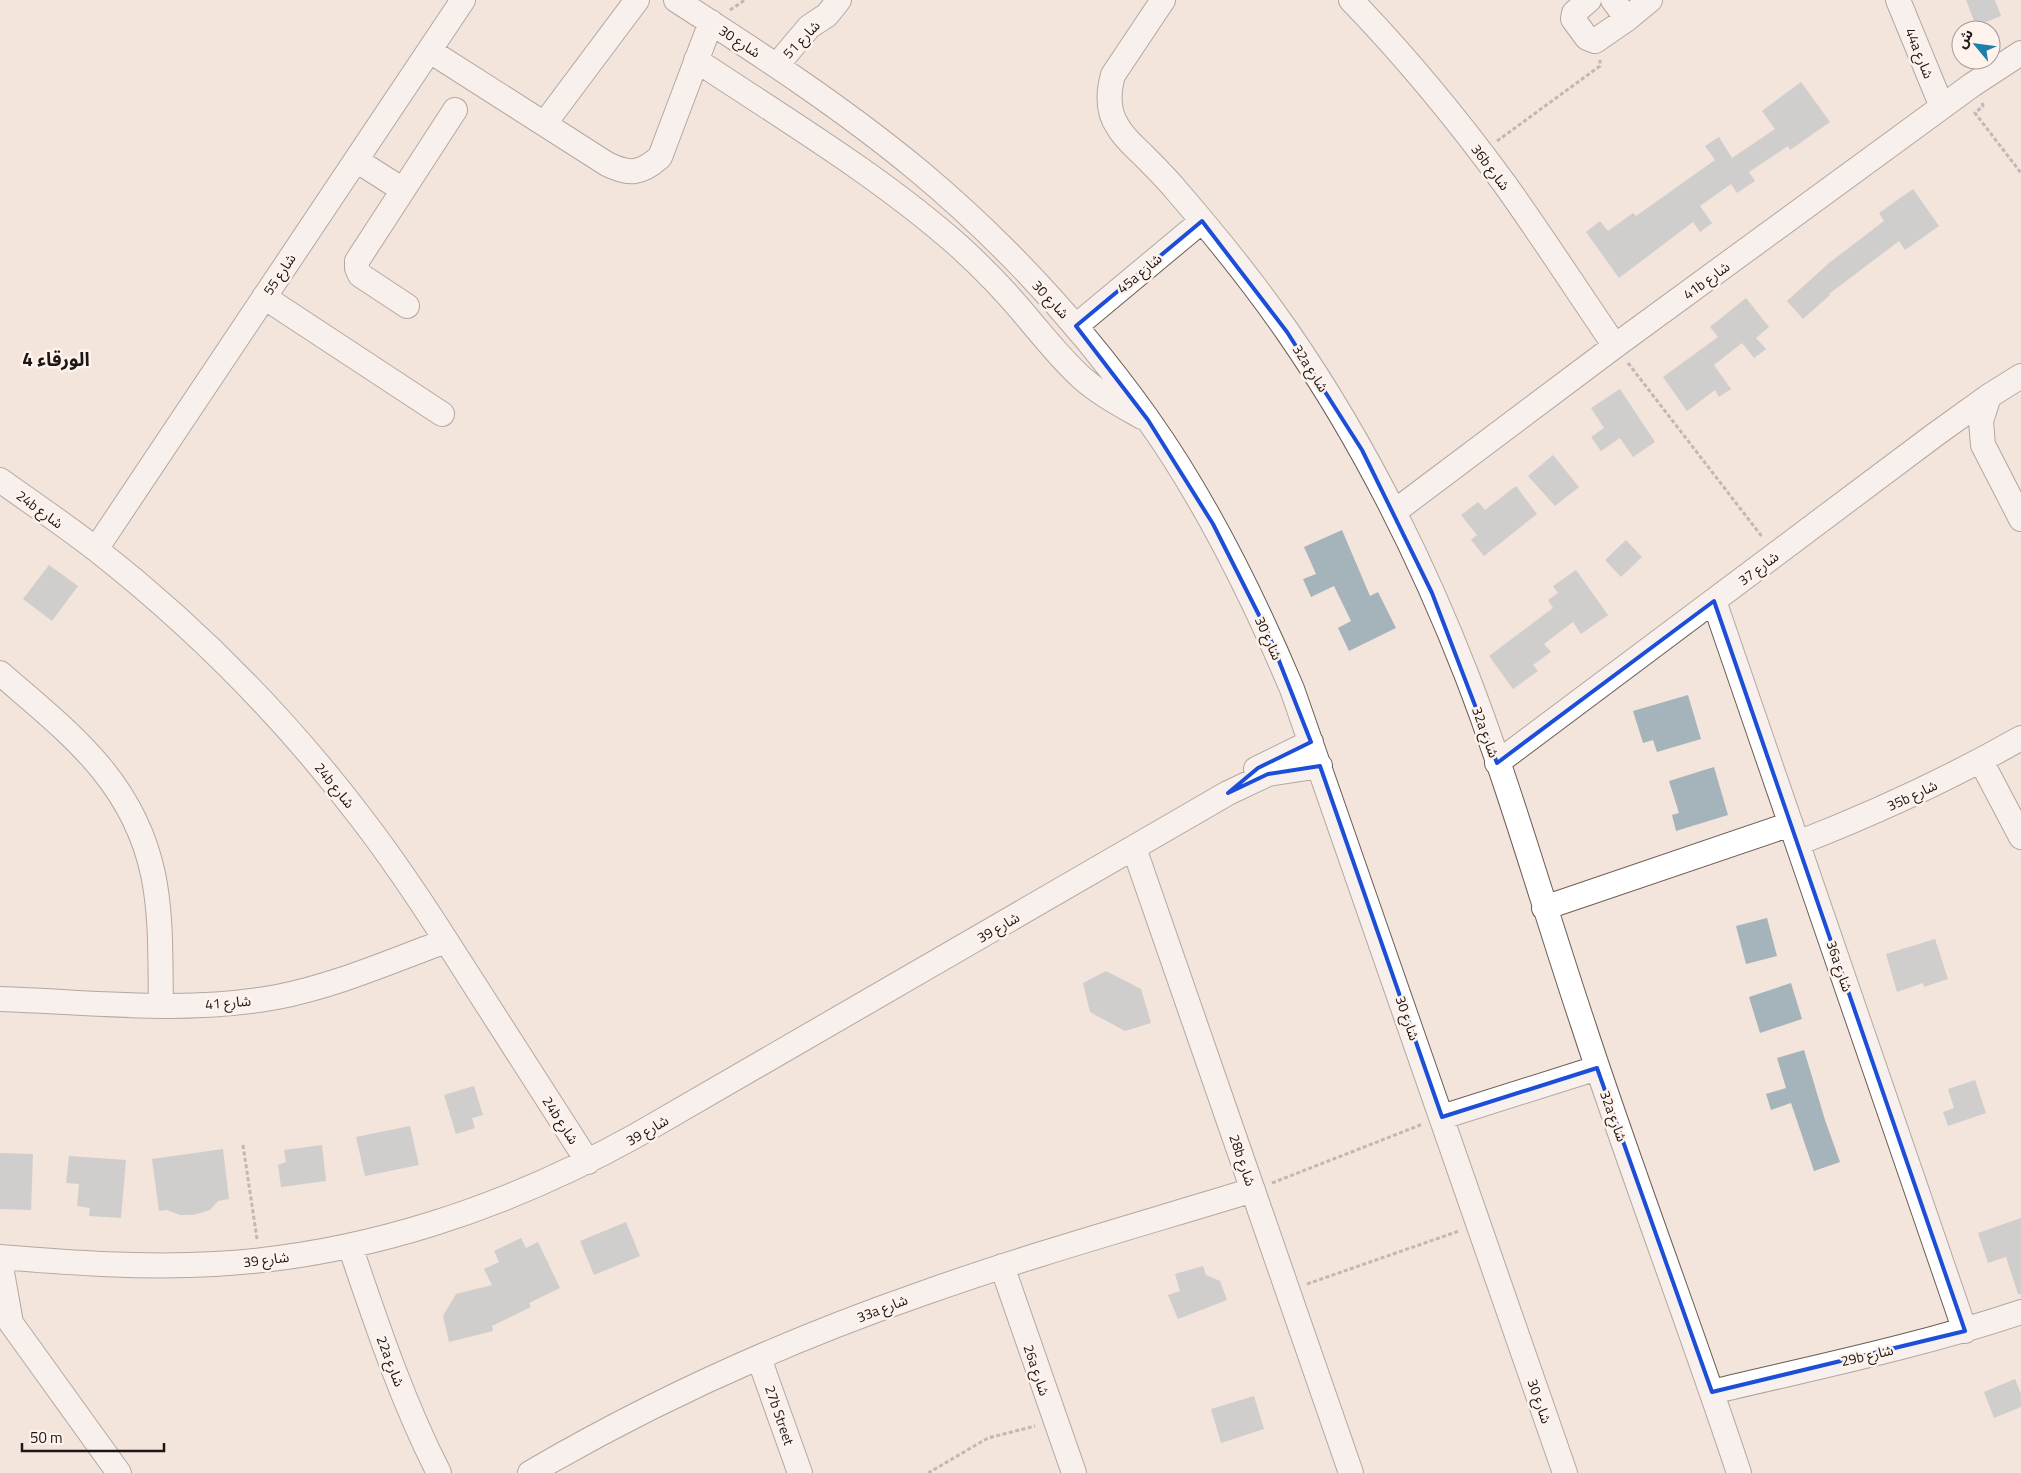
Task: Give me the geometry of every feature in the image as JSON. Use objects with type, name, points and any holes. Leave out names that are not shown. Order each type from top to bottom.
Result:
[{"type":"street","name":"شارع 55","points":[[96,549],[463,0]]},
{"type":"street","points":[[545,123],[637,0]]},
{"type":"street","name":"شارع 30","points":[[676,0],[783,69],[878,138],[955,202],[1001,246],[1076,326],[1148,420],[1208,516],[1242,578],[1268,632],[1320,766],[1565,1473]]},
{"type":"street","name":"32a شارع","points":[[1164,0],[1120,62],[1113,75],[1110,88],[1110,108],[1117,127],[1171,185],[1246,275],[1316,376],[1362,450],[1394,512],[1432,594],[1467,676],[1597,1068],[1739,1473]]},
{"type":"street","name":"36b شارع","points":[[1351,0],[1380,30],[1444,106],[1504,184],[1615,346]]},
{"type":"street","points":[[1590,0],[1574,13],[1573,19],[1590,40],[1598,40],[1650,0]]},
{"type":"street","points":[[1613,0],[1627,19]]},
{"type":"street","name":"44a شارع","points":[[1898,0],[1942,107]]},
{"type":"street","name":"شارع 51","points":[[783,69],[809,27],[833,7]]},
{"type":"street","points":[[430,51],[620,170],[635,172],[649,167],[660,157],[711,22]]},
{"type":"street","name":"41b شارع","points":[[1394,512],[1615,346],[1972,85],[2021,53]]},
{"type":"street","points":[[696,60],[884,186],[924,216],[962,249],[998,285],[1032,322],[1055,352],[1083,379],[1114,402],[1148,420]]},
{"type":"street","points":[[407,306],[360,274],[357,268],[360,255],[455,110]]},
{"type":"street","points":[[356,160],[403,190]]},
{"type":"street","name":"45a شارع","points":[[1076,326],[1202,221]]},
{"type":"street","points":[[264,297],[442,414]]},
{"type":"street","name":"شارع 37","points":[[1497,763],[1989,396],[2021,376]]},
{"type":"street","points":[[1989,396],[1981,421],[1984,445],[2021,520]]},
{"type":"street","name":"24b شارع","points":[[0,480],[96,549],[154,597],[210,648],[263,702],[313,758],[361,817],[406,878],[588,1162]]},
{"type":"street","name":"36a شارع","points":[[1714,601],[1965,1331]]},
{"type":"street","points":[[0,673],[92,755],[113,781],[130,810],[143,841],[153,873],[158,907],[161,1006]]},
{"type":"street","name":"35b شارع","points":[[1544,908],[1891,805],[1981,761],[2021,738]]},
{"type":"street","name":"شارع 39","points":[[1228,793],[1258,768],[1311,742]]},
{"type":"street","points":[[1981,761],[2021,837]]},
{"type":"street","name":"شارع 39","points":[[0,1257],[80,1264],[148,1266],[216,1264],[283,1258],[350,1246],[448,1220],[542,1184],[588,1162],[1228,793],[1268,774],[1320,766]]},
{"type":"street","name":"28b شارع","points":[[1134,848],[1351,1473]]},
{"type":"street","name":"شارع 41","points":[[0,999],[161,1006],[218,1004],[277,997],[334,981],[446,940]]},
{"type":"street","points":[[1442,1117],[1597,1068]]},
{"type":"street","name":"33a شارع","points":[[530,1473],[616,1427],[759,1358],[884,1308],[1002,1266],[1253,1190]]},
{"type":"street","name":"22a شارع","points":[[350,1246],[400,1384],[439,1473]]},
{"type":"street","points":[[0,1261],[11,1323],[120,1473]]},
{"type":"street","name":"26a شارع","points":[[1002,1266],[1074,1473]]},
{"type":"street","name":"29b شارع","points":[[1712,1392],[1965,1331],[2021,1312]]},
{"type":"street","name":"27b Street","points":[[759,1358],[800,1473]]},
{"type":"path","points":[[1480,153],[1600,66],[1598,40]]},
{"type":"path","points":[[1972,85],[1983,106],[1975,113],[2021,173]]},
{"type":"path","points":[[1615,346],[1776,554]]},
{"type":"path","points":[[1253,1190],[1442,1117]]},
{"type":"path","points":[[243,1145],[260,1260]]},
{"type":"path","points":[[1288,1290],[1479,1225]]},
{"type":"path","points":[[928,1473],[988,1438],[1056,1422]]},
{"type":"highlighted area","points":[[1202,221],[1287,332],[1362,450],[1432,593],[1497,763],[1714,601],[1965,1331],[1712,1392],[1597,1068],[1442,1117],[1320,766],[1268,774],[1228,793],[1258,768],[1311,742],[1268,633],[1213,524],[1148,420],[1076,326]]},
{"type":"building","points":[[1966,0],[1995,0],[2001,16],[1991,20],[1974,20]]},
{"type":"building","points":[[1801,82],[1830,122],[1790,150],[1788,146],[1749,172],[1755,181],[1737,193],[1731,184],[1700,206],[1712,223],[1700,232],[1693,222],[1619,278],[1586,232],[1600,221],[1608,231],[1633,213],[1636,216],[1715,160],[1705,146],[1719,137],[1732,158],[1775,129],[1762,111]]},
{"type":"building","points":[[1913,189],[1939,226],[1905,250],[1899,241],[1829,294],[1803,319],[1787,301],[1829,263],[1884,221],[1879,213]]},
{"type":"building","points":[[1746,298],[1769,327],[1756,338],[1766,349],[1754,358],[1742,343],[1714,365],[1731,389],[1719,397],[1715,390],[1687,411],[1663,377],[1718,337],[1710,327]]},
{"type":"building","points":[[1620,389],[1655,442],[1633,457],[1620,438],[1601,451],[1591,437],[1604,428],[1591,408]]},
{"type":"building","points":[[1553,455],[1579,487],[1555,506],[1528,476]]},
{"type":"building","points":[[1516,486],[1537,514],[1484,556],[1471,540],[1477,535],[1461,515],[1478,502],[1485,510]]},
{"type":"building","points":[[1342,530],[1370,596],[1378,592],[1396,628],[1349,651],[1338,628],[1351,621],[1334,586],[1311,597],[1303,579],[1316,574],[1304,547]]},
{"type":"building","points":[[1626,540],[1642,557],[1621,577],[1605,560]]},
{"type":"building","points":[[49,565],[78,586],[52,621],[23,599]]},
{"type":"building","points":[[1576,570],[1608,615],[1581,634],[1573,622],[1544,644],[1551,652],[1533,665],[1538,671],[1513,689],[1489,656],[1553,608],[1548,600],[1558,593],[1553,586]]},
{"type":"building","points":[[1688,695],[1701,739],[1657,752],[1653,740],[1643,743],[1633,711]]},
{"type":"building","points":[[1714,767],[1728,815],[1676,831],[1672,815],[1679,813],[1669,781]]},
{"type":"building","points":[[1767,918],[1777,956],[1746,964],[1736,926]]},
{"type":"building","points":[[1935,939],[1948,979],[1924,987],[1923,983],[1897,992],[1886,954]]},
{"type":"building","points":[[1106,971],[1141,989],[1151,1023],[1125,1031],[1090,1012],[1083,983]]},
{"type":"building","points":[[1791,983],[1802,1019],[1760,1033],[1749,997]]},
{"type":"building","points":[[1804,1050],[1840,1162],[1814,1171],[1791,1103],[1771,1110],[1766,1094],[1786,1088],[1777,1058]]},
{"type":"building","points":[[1975,1080],[1986,1113],[1948,1126],[1943,1112],[1954,1108],[1948,1089]]},
{"type":"building","points":[[474,1086],[483,1115],[472,1118],[475,1128],[456,1134],[444,1095]]},
{"type":"building","points":[[410,1126],[419,1165],[365,1176],[356,1137]]},
{"type":"building","points":[[322,1145],[326,1181],[281,1187],[278,1165],[286,1162],[284,1150]]},
{"type":"building","points":[[223,1149],[229,1199],[218,1201],[210,1210],[193,1215],[180,1215],[167,1210],[159,1211],[152,1159]]},
{"type":"building","points":[[0,1153],[33,1154],[31,1210],[0,1209]]},
{"type":"building","points":[[69,1156],[126,1160],[121,1218],[89,1216],[90,1208],[77,1206],[79,1184],[66,1183]]},
{"type":"building","points":[[2021,1218],[2021,1294],[2018,1294],[2006,1257],[1988,1263],[1978,1233]]},
{"type":"building","points":[[626,1222],[640,1256],[594,1275],[580,1241]]},
{"type":"building","points":[[521,1238],[526,1248],[538,1242],[560,1288],[529,1303],[531,1307],[492,1326],[493,1331],[449,1342],[443,1316],[456,1294],[492,1285],[484,1269],[499,1262],[494,1251]]},
{"type":"building","points":[[1203,1266],[1206,1275],[1220,1281],[1227,1300],[1178,1319],[1168,1295],[1180,1291],[1175,1274]]},
{"type":"building","points":[[2015,1379],[2021,1394],[2021,1407],[1994,1418],[1984,1392]]},
{"type":"building","points":[[1254,1396],[1264,1429],[1221,1443],[1211,1409]]},
{"type":"district","name":"الورقاء 4","points":[[56,358]]}]
